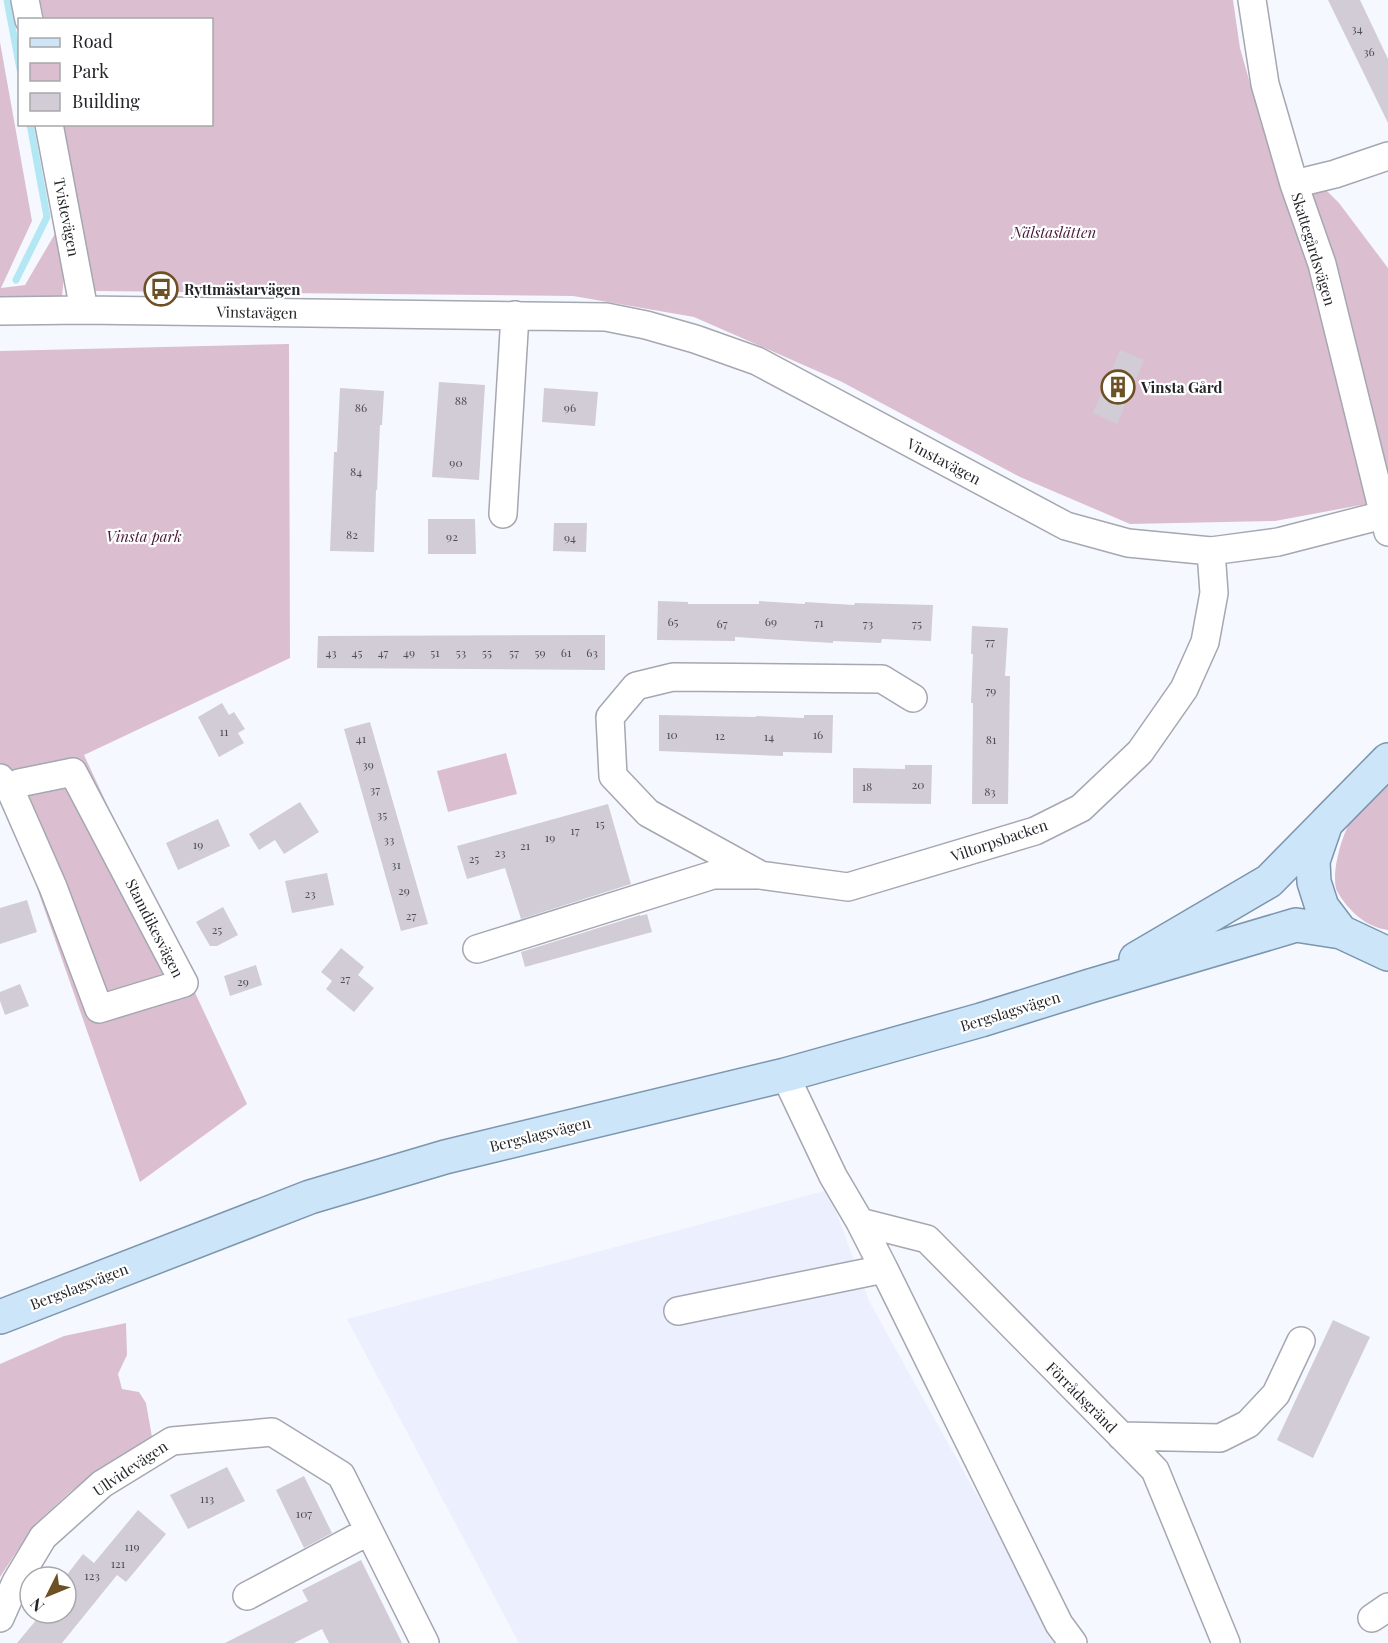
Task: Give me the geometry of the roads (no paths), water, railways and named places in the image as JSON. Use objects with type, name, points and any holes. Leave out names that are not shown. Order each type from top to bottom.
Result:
[{"type":"main road","name":"Bergslagsvägen","points":[[1090,986],[1269,881],[1388,760]]},
{"type":"main road","name":"Bergslagsvägen","points":[[1326,823],[1313,861],[1314,882],[1322,907],[1341,932]]},
{"type":"main road","name":"Bergslagsvägen","points":[[0,1317],[310,1197],[445,1157],[785,1075],[981,1020],[1296,925],[1341,932],[1388,954]]},
{"type":"street","points":[[25,0],[29,18]]},
{"type":"street","name":"Skattegårdsvägen","points":[[1251,0],[1265,84],[1294,184],[1322,264],[1386,523]]},
{"type":"street","name":"Tvistevägen","points":[[49,126],[84,310]]},
{"type":"street","points":[[1294,184],[1335,174],[1388,156]]},
{"type":"street","name":"Vinstavägen","points":[[0,311],[84,310],[606,317],[646,325],[695,339],[757,362],[1066,526],[1128,543],[1211,551],[1386,523]]},
{"type":"street","points":[[502,514],[514,315]]},
{"type":"street","name":"Viltorpsbacken","points":[[477,949],[712,875],[760,875],[848,887],[1035,831],[1081,808],[1140,752],[1184,689],[1206,642],[1214,593],[1211,551]]},
{"type":"street","name":"Viltorpsbacken","points":[[760,875],[648,813],[613,776],[610,717],[636,686],[673,677],[882,679],[912,698]]},
{"type":"street","name":"Stamdikesvägen","points":[[73,772],[184,983],[99,1009],[53,887],[5,784],[73,772]]},
{"type":"street","points":[[785,1075],[833,1176],[884,1269],[1059,1624],[1073,1643]]},
{"type":"street","name":"Förrådsgränd","points":[[860,1222],[927,1239],[1155,1470],[1226,1643]]},
{"type":"street","points":[[678,1311],[884,1269]]},
{"type":"street","points":[[1121,1436],[1220,1438],[1248,1424],[1276,1394],[1301,1341]]},
{"type":"street","name":"Ullvidevägen","points":[[0,1618],[16,1582],[43,1537],[102,1484],[172,1441],[272,1432],[341,1475],[425,1643]]},
{"type":"street","points":[[247,1596],[369,1531]]},
{"type":"waterway","points":[[7,0],[18,58]]},
{"type":"waterway","points":[[16,280],[47,217],[30,126]]},
{"type":"place","name":"Ryttmästarvägen","points":[[161,289]]},
{"type":"place","name":"Vinsta Gård","points":[[1118,387]]},
{"type":"park label","name":"Nälstaslätten","points":[[1054,232]]},
{"type":"park label","name":"Vinsta park","points":[[144,536]]}]
